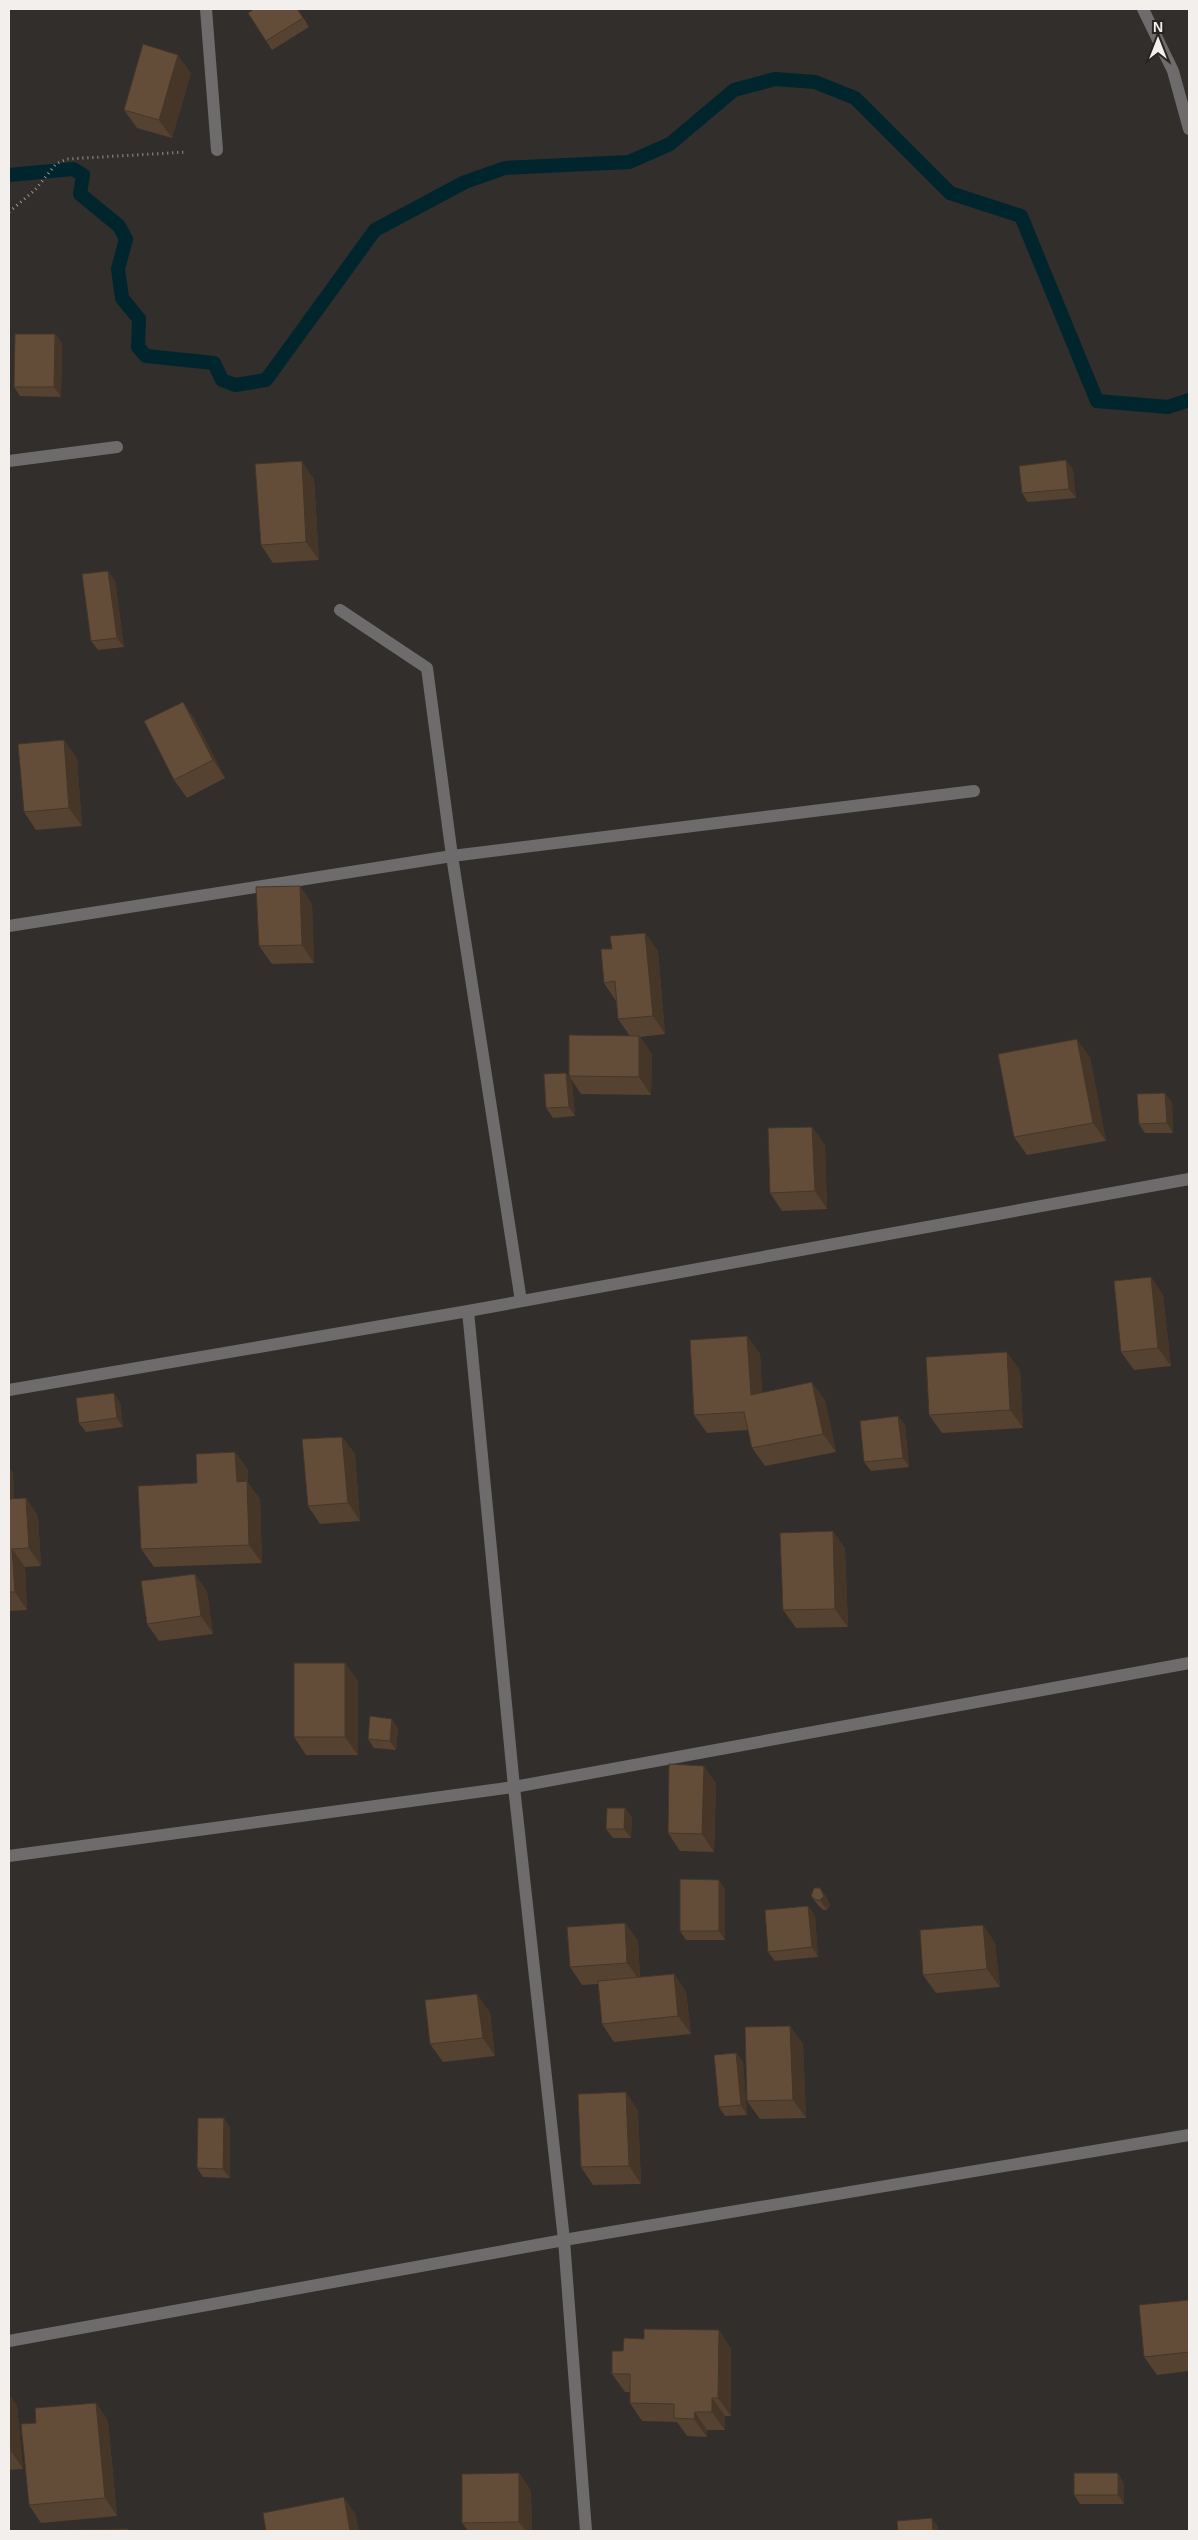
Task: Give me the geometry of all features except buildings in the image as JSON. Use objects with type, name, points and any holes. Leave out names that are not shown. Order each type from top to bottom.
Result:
[{"type":"street","points":[[206,9],[217,150]]},
{"type":"street","points":[[1143,9],[1173,71],[1189,129]]},
{"type":"street","points":[[9,461],[117,446]]},
{"type":"street","points":[[340,610],[427,668],[452,856],[521,1301]]},
{"type":"street","points":[[9,926],[452,856],[974,791]]},
{"type":"street","points":[[9,1390],[468,1311],[1189,1179]]},
{"type":"street","points":[[468,1311],[514,1787],[564,2240],[586,2531]]},
{"type":"street","points":[[9,1856],[514,1787],[1189,1663]]},
{"type":"street","points":[[9,2342],[564,2240],[1189,2135]]},
{"type":"path","points":[[9,212],[35,190],[56,164],[67,159],[217,150]]},
{"type":"waterway","points":[[9,175],[73,169],[83,175],[80,194],[119,226],[126,239],[118,269],[122,298],[139,319],[138,347],[146,356],[214,363],[222,380],[235,385],[266,380],[375,230],[465,182],[505,168],[629,162],[670,144],[734,90],[775,79],[815,82],[855,98],[950,193],[1021,216],[1097,401],[1168,407],[1189,400]]}]
